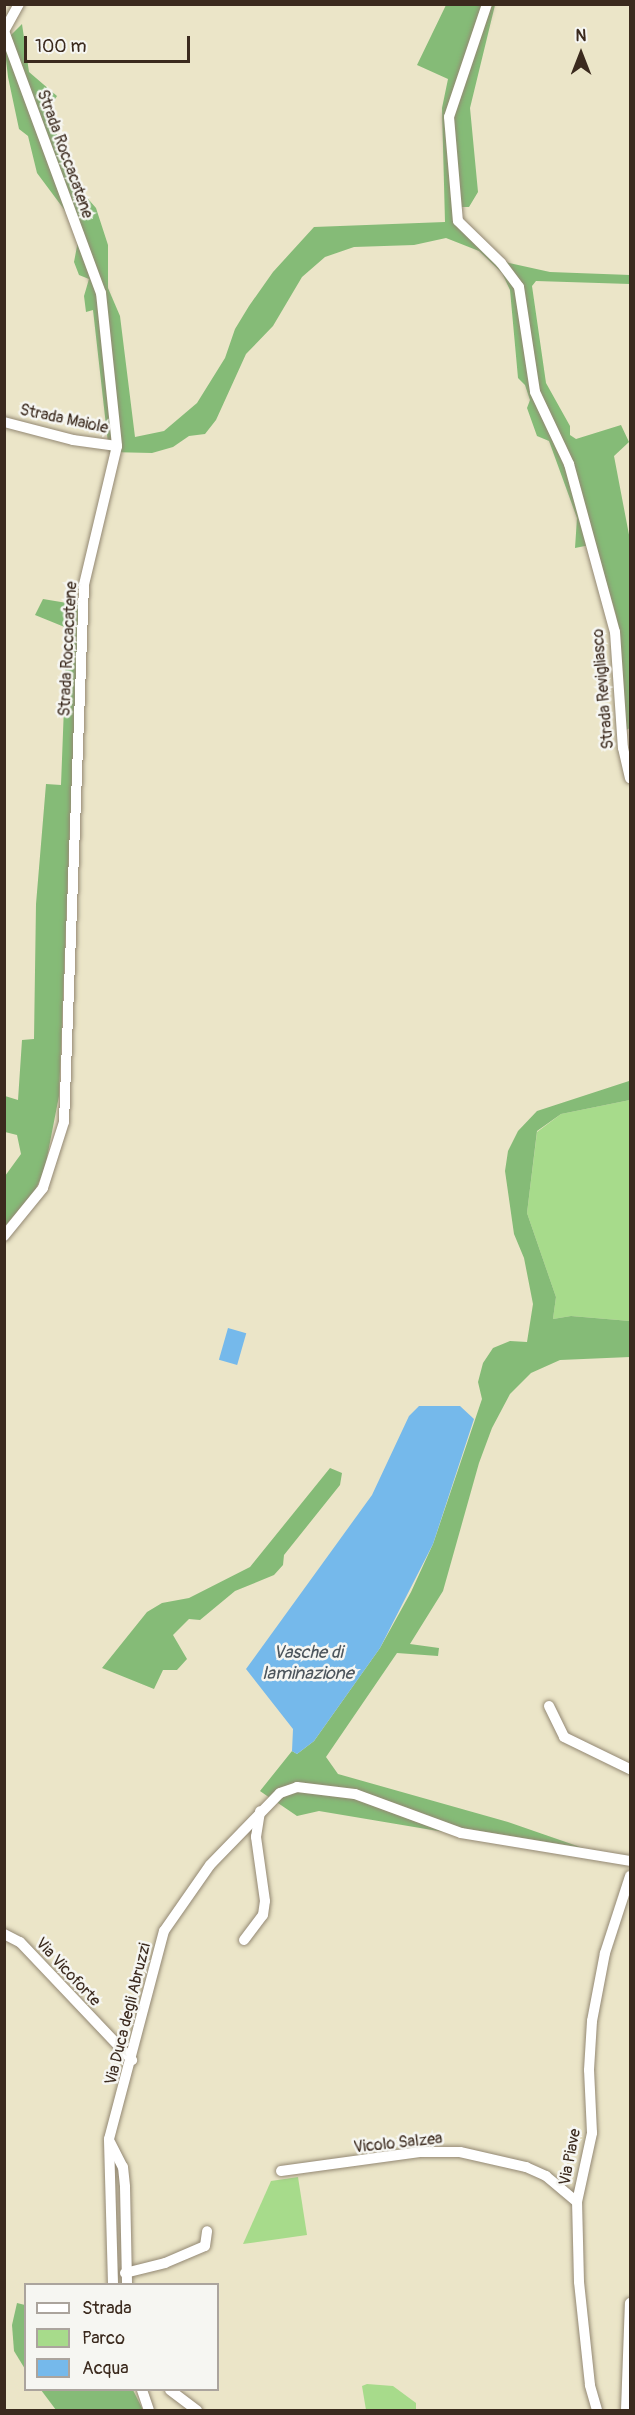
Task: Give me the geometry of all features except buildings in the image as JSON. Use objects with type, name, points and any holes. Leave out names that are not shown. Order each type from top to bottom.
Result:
[{"type":"street","name":"Strada Roccacatene","points":[[4,1236],[44,1188],[64,1122],[84,585],[117,446],[101,293],[4,31],[19,4]]},
{"type":"street","name":"Strada Revigliasco","points":[[488,4],[449,117],[458,221],[501,263],[519,287],[535,392],[569,464],[615,632],[622,748],[630,778]]},
{"type":"street","name":"Strada Maiole","points":[[4,422],[73,440],[117,446]]},
{"type":"street","points":[[549,1706],[564,1737],[630,1769]]},
{"type":"street","name":"Via Duca degli Abruzzi","points":[[113,2283],[109,2139],[132,2060],[164,1931],[210,1865],[260,1810],[280,1792],[297,1788],[355,1794],[461,1833],[630,1861]]},
{"type":"street","points":[[244,1940],[263,1915],[265,1901],[256,1837],[260,1810]]},
{"type":"street","name":"Via Piave","points":[[597,2410],[590,2385],[579,2282],[576,2202],[592,2133],[589,2070],[592,2021],[605,1953],[630,1876]]},
{"type":"street","name":"Via Vicoforte","points":[[4,1934],[20,1942],[132,2060]]},
{"type":"street","points":[[109,2139],[123,2167],[126,2279],[205,2246],[207,2232]]},
{"type":"street","name":"Vicolo Salzea","points":[[281,2171],[420,2152],[460,2152],[546,2176],[576,2202]]},
{"type":"street","points":[[626,2410],[630,2302]]},
{"type":"street","points":[[142,2391],[149,2410]]},
{"type":"street","points":[[171,2391],[197,2410]]},
{"type":"green space","points":[[446,5],[495,5],[470,108],[478,192],[469,207],[462,207],[461,219],[505,262],[550,272],[630,275],[630,284],[536,281],[532,286],[546,383],[570,426],[570,435],[576,439],[621,425],[629,442],[614,456],[630,540],[630,728],[626,730],[616,615],[595,544],[575,548],[577,518],[549,441],[537,436],[527,408],[530,400],[525,385],[518,378],[510,290],[502,273],[479,251],[446,238],[414,245],[354,247],[325,257],[302,277],[273,326],[246,354],[216,420],[205,434],[189,436],[173,447],[152,453],[109,452],[93,310],[86,312],[84,296],[89,279],[79,275],[74,262],[78,241],[69,216],[37,173],[28,136],[19,129],[8,77],[4,42],[22,24],[29,72],[57,96],[48,111],[76,185],[96,208],[108,245],[108,288],[120,316],[135,437],[164,431],[197,403],[225,358],[235,329],[249,306],[273,272],[314,227],[445,222],[442,108],[448,79],[417,65]]},
{"type":"green space","points":[[43,599],[79,605],[59,1096],[45,1168],[35,1191],[5,1226],[5,1176],[21,1154],[17,1135],[5,1132],[5,1096],[18,1100],[22,1040],[34,1039],[36,904],[46,784],[61,785],[67,628],[35,615]]},
{"type":"green space","points":[[630,964],[630,1100],[561,1114],[537,1131],[527,1213],[556,1297],[553,1319],[571,1316],[630,1321],[630,1357],[560,1360],[531,1373],[510,1394],[492,1428],[479,1463],[443,1591],[410,1644],[439,1648],[438,1656],[397,1653],[326,1757],[338,1774],[508,1822],[583,1848],[461,1828],[320,1786],[270,1798],[260,1791],[292,1751],[297,1754],[314,1741],[380,1648],[411,1592],[433,1544],[482,1399],[478,1382],[483,1363],[493,1348],[510,1341],[527,1342],[533,1304],[524,1258],[514,1234],[505,1171],[508,1151],[518,1131],[537,1111],[629,1081]]},
{"type":"green space","points":[[630,1100],[630,1321],[571,1316],[553,1319],[556,1297],[527,1213],[537,1132],[561,1114]]},
{"type":"green space","points":[[330,1468],[342,1473],[340,1485],[284,1555],[283,1565],[274,1575],[235,1591],[200,1620],[189,1619],[173,1635],[187,1659],[177,1670],[163,1670],[154,1689],[102,1668],[147,1612],[162,1603],[189,1598],[250,1567]]},
{"type":"green space","points":[[296,1791],[353,1798],[444,1832],[319,1811],[297,1816],[275,1801]]},
{"type":"green space","points":[[298,2177],[307,2235],[243,2244],[271,2181]]},
{"type":"green space","points":[[17,2303],[24,2305],[24,2367],[14,2351],[12,2325]]},
{"type":"green space","points":[[367,2384],[393,2386],[416,2403],[416,2410],[366,2410],[362,2386]]},
{"type":"green space","points":[[42,2391],[134,2391],[143,2410],[56,2410]]},
{"type":"water","points":[[228,1328],[246,1333],[237,1365],[219,1360]]},
{"type":"water","name":"Vasche di laminazione","points":[[419,1406],[460,1406],[474,1419],[433,1544],[380,1648],[314,1741],[297,1754],[292,1751],[293,1729],[246,1669],[372,1495],[409,1416]]}]
